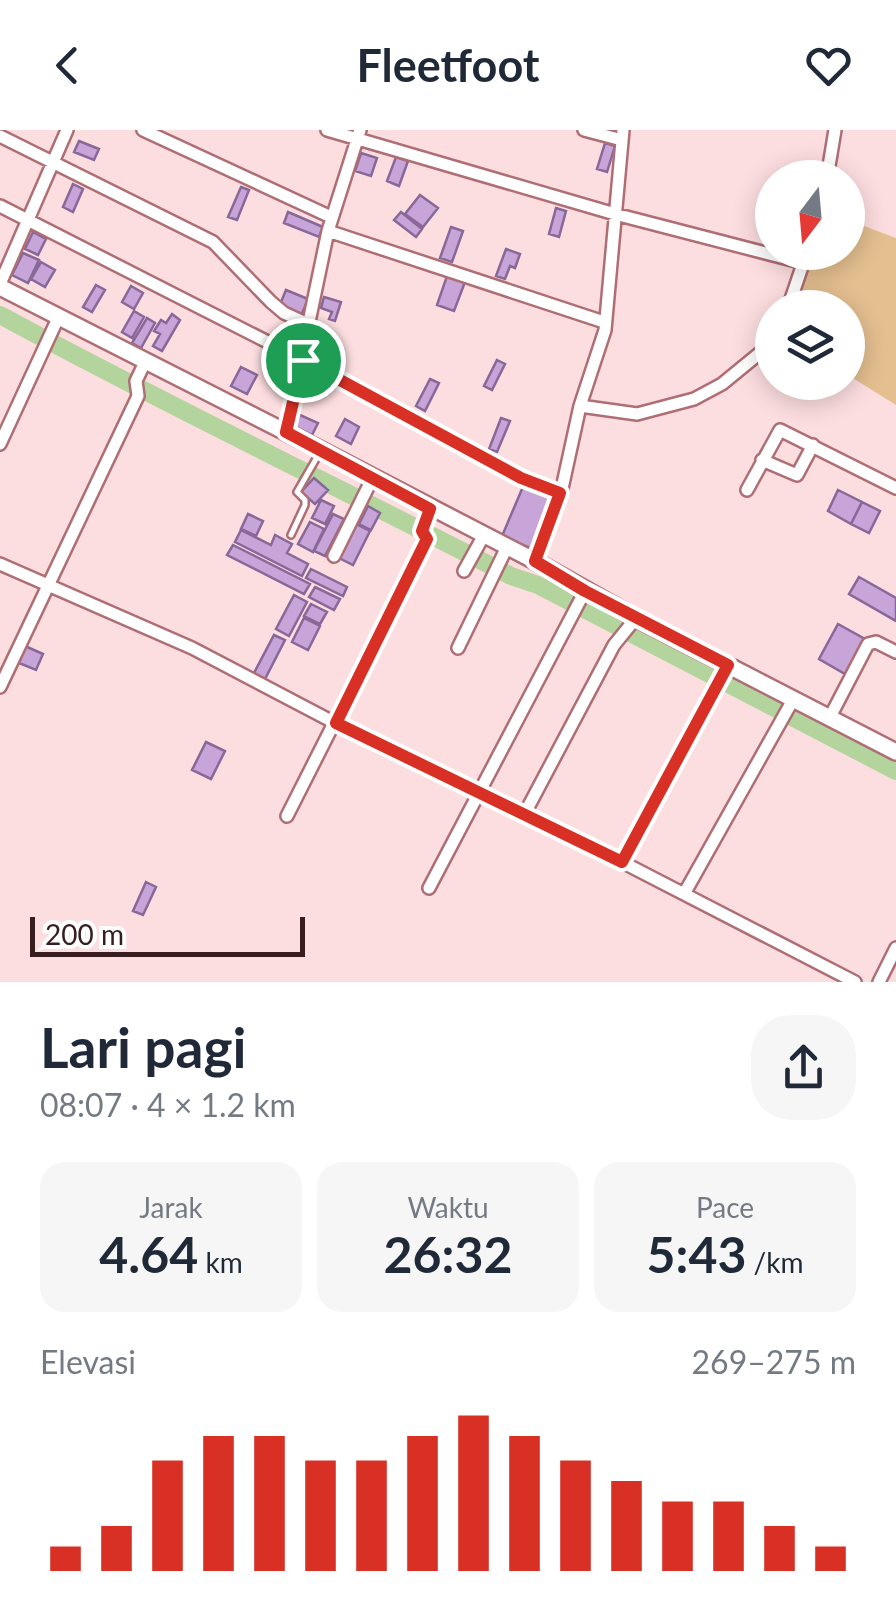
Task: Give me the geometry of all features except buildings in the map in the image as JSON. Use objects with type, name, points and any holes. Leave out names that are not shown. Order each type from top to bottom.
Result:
[{"type":"street","points":[[67,130],[0,285],[535,561],[580,601],[630,628],[788,709],[833,712],[896,752]]},
{"type":"street","points":[[143,130],[331,217]]},
{"type":"street","points":[[327,130],[359,134],[615,214],[755,246]]},
{"type":"street","points":[[535,561],[560,493],[580,406],[605,330],[622,135],[584,130]]},
{"type":"street","points":[[830,160],[835,130]]},
{"type":"street","points":[[286,432],[331,217],[359,134]]},
{"type":"street","points":[[0,136],[213,242],[271,302],[308,324]]},
{"type":"street","points":[[0,206],[303,360],[521,478],[560,493]]},
{"type":"street","points":[[328,231],[604,322]]},
{"type":"street","points":[[0,444],[59,316]]},
{"type":"street","points":[[580,406],[637,414],[694,399],[722,384],[755,357]]},
{"type":"street","points":[[0,688],[138,396],[136,386],[146,360]]},
{"type":"street","points":[[746,490],[780,430],[896,488]]},
{"type":"street","points":[[762,460],[797,475],[813,445]]},
{"type":"street","points":[[334,556],[373,477]]},
{"type":"street","points":[[287,816],[427,539],[422,528],[430,509]]},
{"type":"street","points":[[464,572],[484,535]]},
{"type":"street","points":[[458,648],[507,546]]},
{"type":"street","points":[[0,564],[46,588],[192,648],[334,726],[476,797],[524,815],[622,862],[855,982]]},
{"type":"street","points":[[429,888],[580,601]]},
{"type":"street","points":[[524,815],[614,645],[630,628]]},
{"type":"street","points":[[833,712],[868,644],[876,642],[896,652]]},
{"type":"street","points":[[622,862],[723,676]]},
{"type":"street","points":[[684,894],[788,709]]},
{"type":"street","points":[[878,982],[896,948]]},
{"type":"lane","points":[[291,535],[305,504],[297,492],[322,450]]},
{"type":"shaded area","points":[[865,226],[896,238],[896,405],[865,386],[865,290],[801,290],[808,270],[865,270]]},
{"type":"waterway","points":[[0,315],[511,576],[538,585],[896,771]]},
{"type":"route","points":[[303,360],[521,478],[560,493],[535,561],[728,665],[622,862],[336,723],[427,539],[422,531],[430,509],[286,432],[303,360]]}]
